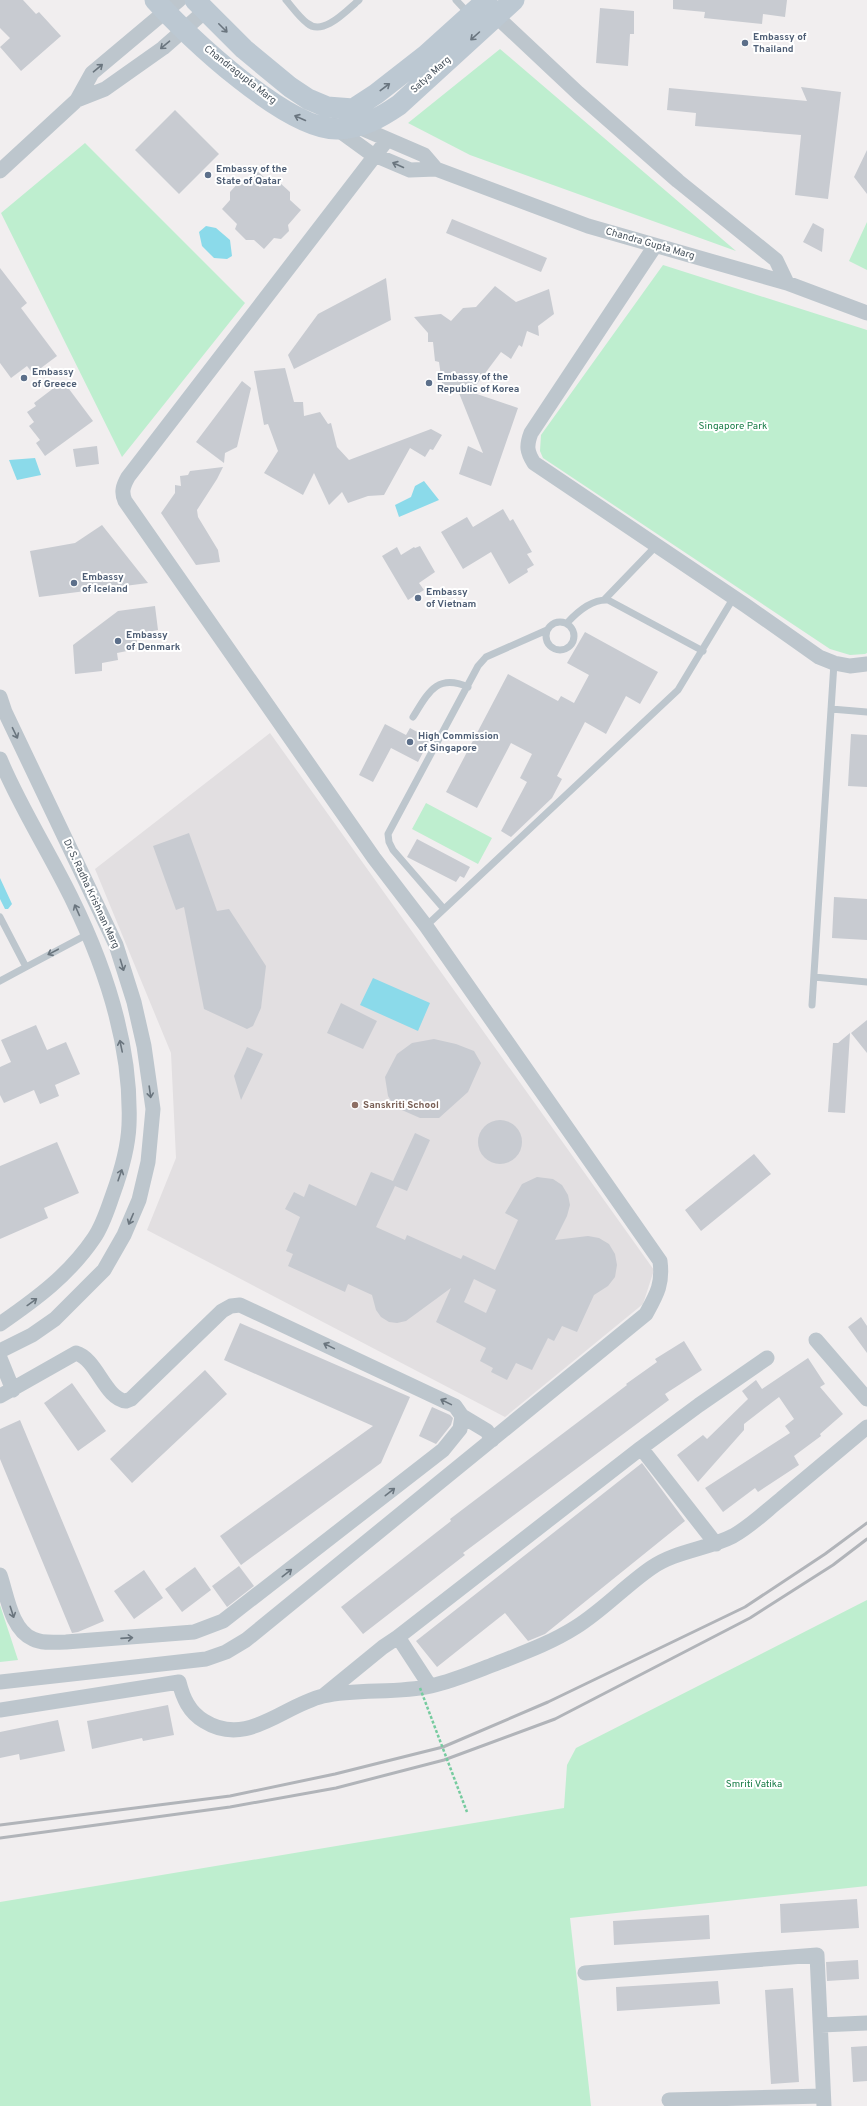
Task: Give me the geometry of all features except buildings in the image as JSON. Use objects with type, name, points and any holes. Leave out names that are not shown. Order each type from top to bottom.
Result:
[{"type":"main road","name":"Satya Marg","points":[[337,129],[343,112],[376,94],[426,56],[470,15],[514,0]]},
{"type":"main road","name":"Chandragupta Marg","points":[[167,4],[184,29],[217,59],[270,101],[293,115],[318,126],[337,129]]},
{"type":"main road","points":[[200,5],[244,49],[290,87],[343,112]]},
{"type":"main road","name":"Satya Marg","points":[[343,112],[379,118],[399,105],[492,8]]},
{"type":"street","points":[[0,171],[77,100],[92,73],[167,4]]},
{"type":"street","points":[[77,100],[105,89],[163,48],[184,29],[200,5]]},
{"type":"street","points":[[492,8],[578,93],[678,182],[776,260],[787,283]]},
{"type":"street","points":[[343,112],[388,140],[424,155],[436,170],[410,170],[377,156],[337,129],[343,112]]},
{"type":"street","points":[[0,1682],[206,1659],[226,1652],[246,1640],[646,1314],[656,1296],[662,1278],[660,1262],[426,926],[374,858],[125,501],[122,494],[123,486],[128,478],[388,140]]},
{"type":"street","name":"Chandra Gupta Marg","points":[[436,170],[588,226],[787,283],[867,313]]},
{"type":"street","points":[[655,246],[530,433],[526,444],[528,454],[534,463],[734,597],[819,657],[834,663],[850,666],[867,664]]},
{"type":"street","name":"Dr S. Radha Krishnan Marg","points":[[0,697],[5,712],[116,945],[134,1002],[144,1046],[153,1110],[148,1162],[138,1200],[124,1235],[104,1270],[55,1319],[32,1335],[0,1351]]},
{"type":"street","name":"Dr S. Radha Krishnan Marg","points":[[0,759],[3,776],[71,896],[95,952],[114,1008],[127,1075],[128,1125],[122,1168],[108,1208],[95,1237],[67,1272],[44,1293],[0,1324]]},
{"type":"street","points":[[95,952],[116,945]]},
{"type":"street","points":[[124,1156],[148,1162]]},
{"type":"street","points":[[0,1358],[7,1393],[76,1353],[85,1358],[116,1398],[126,1402],[131,1399],[222,1311],[231,1306],[240,1305],[455,1406],[462,1416],[487,1432],[492,1440]]},
{"type":"street","points":[[816,1340],[867,1399]]},
{"type":"street","points":[[323,1696],[382,1647],[641,1448],[699,1405],[767,1358]]},
{"type":"street","points":[[0,1575],[15,1619],[21,1631],[33,1639],[49,1643],[66,1642],[180,1634],[208,1628],[224,1621],[257,1597],[443,1450],[460,1429],[462,1416]]},
{"type":"street","points":[[178,1662],[179,1682],[182,1698],[196,1716],[214,1728],[230,1731],[247,1729],[270,1721],[323,1696],[425,1687],[476,1671],[555,1639],[575,1628],[653,1566],[683,1554],[716,1544],[735,1535],[867,1426]]},
{"type":"street","points":[[641,1448],[716,1544]]},
{"type":"street","points":[[398,1636],[425,1687]]},
{"type":"street","points":[[0,1710],[179,1682]]},
{"type":"street","points":[[585,1973],[817,1955],[824,2101],[669,2100]]},
{"type":"street","points":[[821,2025],[867,2023]]},
{"type":"lane","points":[[286,0],[307,24],[318,27],[326,26],[359,0]]},
{"type":"lane","points":[[456,0],[470,15]]},
{"type":"lane","points":[[567,623],[576,614],[604,600],[657,545]]},
{"type":"lane","points":[[426,926],[678,690],[703,651],[734,597]]},
{"type":"lane","points":[[604,600],[615,602],[703,651]]},
{"type":"lane","points":[[444,909],[393,850],[389,842],[388,834],[478,666],[486,657],[547,630],[558,621],[567,623],[573,629],[574,639],[569,647],[560,650],[552,647],[547,639],[547,630]]},
{"type":"lane","points":[[812,1005],[834,663]]},
{"type":"lane","points":[[413,717],[424,699],[442,682],[456,681],[468,687]]},
{"type":"lane","points":[[831,709],[867,712]]},
{"type":"lane","points":[[0,918],[26,967]]},
{"type":"lane","points":[[0,981],[88,934]]},
{"type":"lane","points":[[814,977],[867,982]]},
{"type":"path","points":[[425,1687],[467,1812]]},
{"type":"shaded area","name":"Sanskriti School","points":[[270,733],[654,1270],[643,1304],[505,1417],[147,1230],[176,1158],[171,1053],[95,869]]},
{"type":"green space","points":[[500,49],[736,251],[470,155],[408,123]]},
{"type":"green space","points":[[85,143],[245,303],[122,457],[1,213]]},
{"type":"green space","points":[[867,222],[867,270],[849,261]]},
{"type":"green space","name":"Singapore Park","points":[[663,265],[867,330],[867,653],[850,655],[830,649],[543,458],[540,451],[541,435]]},
{"type":"green space","points":[[426,803],[492,838],[478,864],[412,829]]},
{"type":"green space","name":"Smriti Vatika","points":[[867,1600],[867,1886],[570,1918],[591,2106],[0,2106],[0,1902],[564,1808],[567,1765],[576,1748]]},
{"type":"green space","points":[[0,1605],[18,1660],[0,1662]]},
{"type":"water","points":[[206,226],[216,228],[230,240],[232,256],[227,259],[214,258],[202,246],[199,232]]},
{"type":"water","points":[[35,458],[41,475],[17,480],[9,460]]},
{"type":"water","points":[[424,481],[439,500],[399,517],[395,505],[411,497],[415,486]]},
{"type":"water","points":[[0,878],[12,904],[8,909],[5,909],[0,899]]},
{"type":"water","points":[[373,978],[430,1003],[418,1031],[360,1005]]},
{"type":"railway","points":[[0,1825],[230,1796],[335,1774],[443,1747],[548,1702],[745,1607],[825,1554],[867,1523]]},
{"type":"railway","points":[[0,1838],[230,1807],[336,1788],[444,1760],[555,1719],[750,1618],[833,1565],[867,1539]]},
{"type":"place","name":"Embassy of Thailand","points":[[745,43]]},
{"type":"place","name":"Embassy of the State of Qatar","points":[[208,175]]},
{"type":"place","name":"Embassy of Greece","points":[[24,378]]},
{"type":"place","name":"Embassy of the Republic of Korea","points":[[429,383]]},
{"type":"place","name":"Embassy of Iceland","points":[[74,583]]},
{"type":"place","name":"Embassy of Vietnam","points":[[418,598]]},
{"type":"place","name":"Embassy of Denmark","points":[[118,641]]},
{"type":"place","name":"High Commission of Singapore","points":[[410,742]]},
{"type":"place","name":"Sanskriti School","points":[[355,1105]]}]
